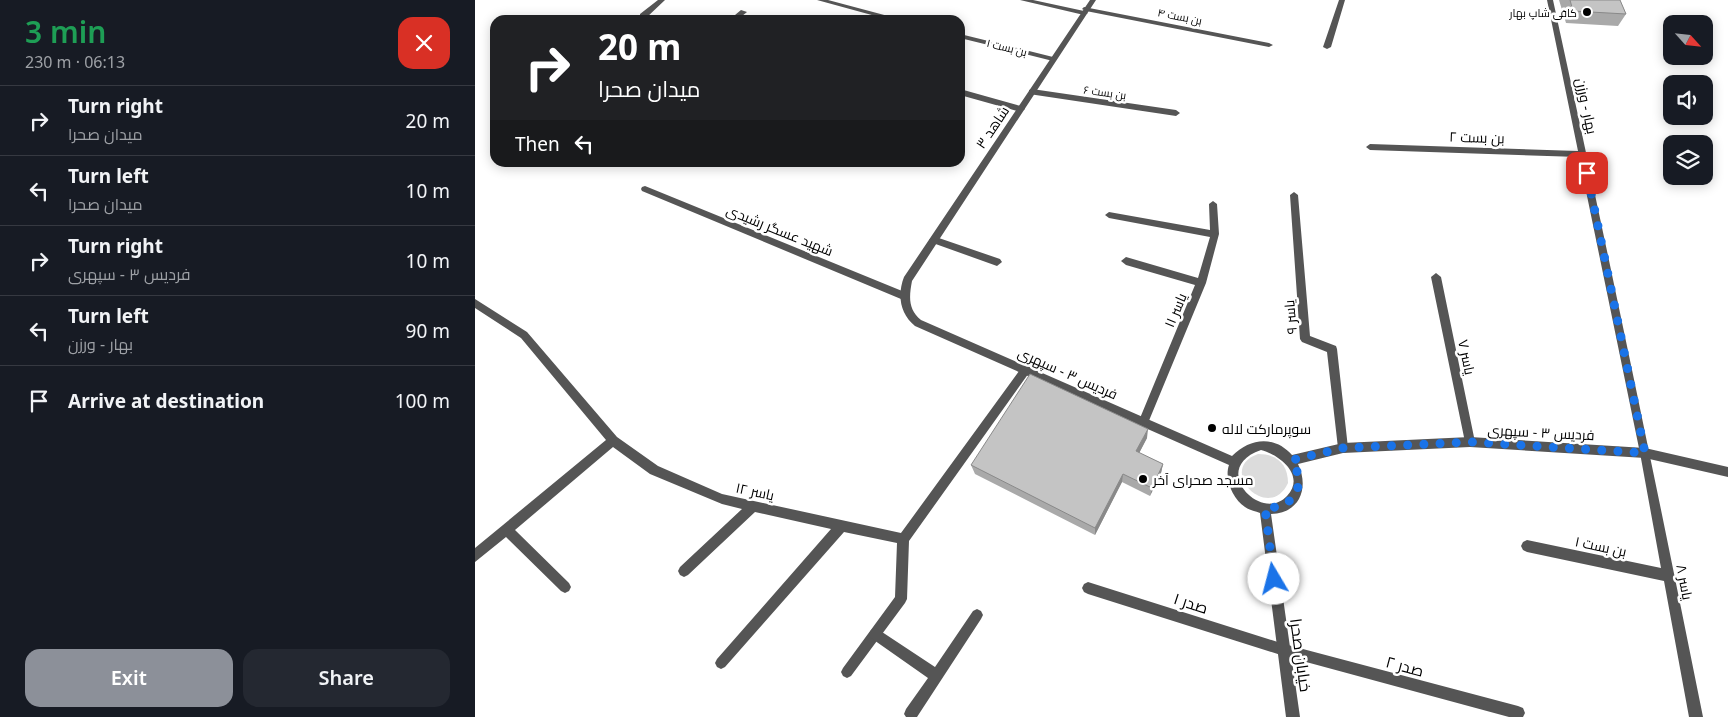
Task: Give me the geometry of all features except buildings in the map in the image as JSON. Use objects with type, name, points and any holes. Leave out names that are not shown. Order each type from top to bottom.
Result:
[{"type":"street","points":[[644,15],[662,0]]},
{"type":"street","points":[[820,0],[879,15]]},
{"type":"street","name":"بن بست ۴","points":[[1023,0],[1269,45]]},
{"type":"street","name":"شاهد ۳","points":[[904,296],[907,280],[1093,0]]},
{"type":"street","points":[[1327,47],[1342,0]]},
{"type":"street","name":"بهار - ورزن","points":[[1550,0],[1645,453]]},
{"type":"street","points":[[739,15],[743,12]]},
{"type":"street","name":"بن بست ۱","points":[[965,37],[1053,59]]},
{"type":"street","name":"بن بست ۶","points":[[1031,92],[1176,114]]},
{"type":"street","points":[[965,93],[1021,109]]},
{"type":"street","name":"بن بست ۲","points":[[1369,147],[1583,154]]},
{"type":"street","name":"شهید عسگر رشیدی","points":[[645,189],[904,296]]},
{"type":"street","name":"یاسر ۹","points":[[1294,195],[1305,339],[1332,349],[1343,448]]},
{"type":"street","name":"یاسر ۱۱","points":[[1143,423],[1201,283],[1215,234],[1213,204]]},
{"type":"street","points":[[1109,215],[1215,234]]},
{"type":"street","points":[[933,240],[997,262]]},
{"type":"street","points":[[1126,261],[1201,283]]},
{"type":"street","name":"یاسر ۷","points":[[1436,277],[1471,442]]},
{"type":"street","name":"فردیس ۳ - سپهری","points":[[904,296],[905,308],[909,315],[918,323],[1234,462]]},
{"type":"street","name":"یاسر ۱۲","points":[[475,304],[524,335],[613,440],[654,470],[723,499],[903,539]]},
{"type":"street","points":[[847,672],[901,599],[903,539],[1026,370]]},
{"type":"street","points":[[475,556],[613,440]]},
{"type":"street","name":"فردیس ۳ - سپهری","points":[[1292,460],[1343,448],[1471,442],[1645,453],[1728,472]]},
{"type":"street","points":[[1261,445],[1278,449],[1292,460],[1299,477],[1295,494],[1283,506],[1265,508],[1256,506],[1241,495],[1232,479],[1234,462],[1244,450],[1261,445]]},
{"type":"street","name":"یاسر ۸","points":[[1645,453],[1696,717]]},
{"type":"street","points":[[684,571],[753,506]]},
{"type":"street","name":"خیابان صحرا","points":[[1265,508],[1293,717]]},
{"type":"street","points":[[721,663],[842,525]]},
{"type":"street","points":[[507,530],[565,587]]},
{"type":"street","name":"بن بست ۱","points":[[1527,546],[1669,576]]},
{"type":"street","name":"صدر ۱","points":[[1088,588],[1284,650]]},
{"type":"street","points":[[911,714],[977,616]]},
{"type":"street","points":[[875,634],[936,676]]},
{"type":"street","name":"صدر ۲","points":[[1284,650],[1518,713]]},
{"type":"shaded area","points":[[1258,454],[1265,454],[1276,458],[1284,465],[1286,470],[1288,483],[1279,494],[1269,498],[1259,496],[1244,481],[1242,471],[1246,461]]},
{"type":"place","name":"کافی شاپ بهار","points":[[1587,12]]},
{"type":"place","name":"سوپرمارکت لاله","points":[[1212,428]]},
{"type":"place","name":"مسجد صحرای آخر","points":[[1143,479]]},
{"type":"route","points":[[1274,579],[1265,508],[1283,506],[1295,494],[1299,486],[1299,477],[1297,468],[1292,460],[1343,448],[1471,442],[1645,453],[1587,173]]}]
